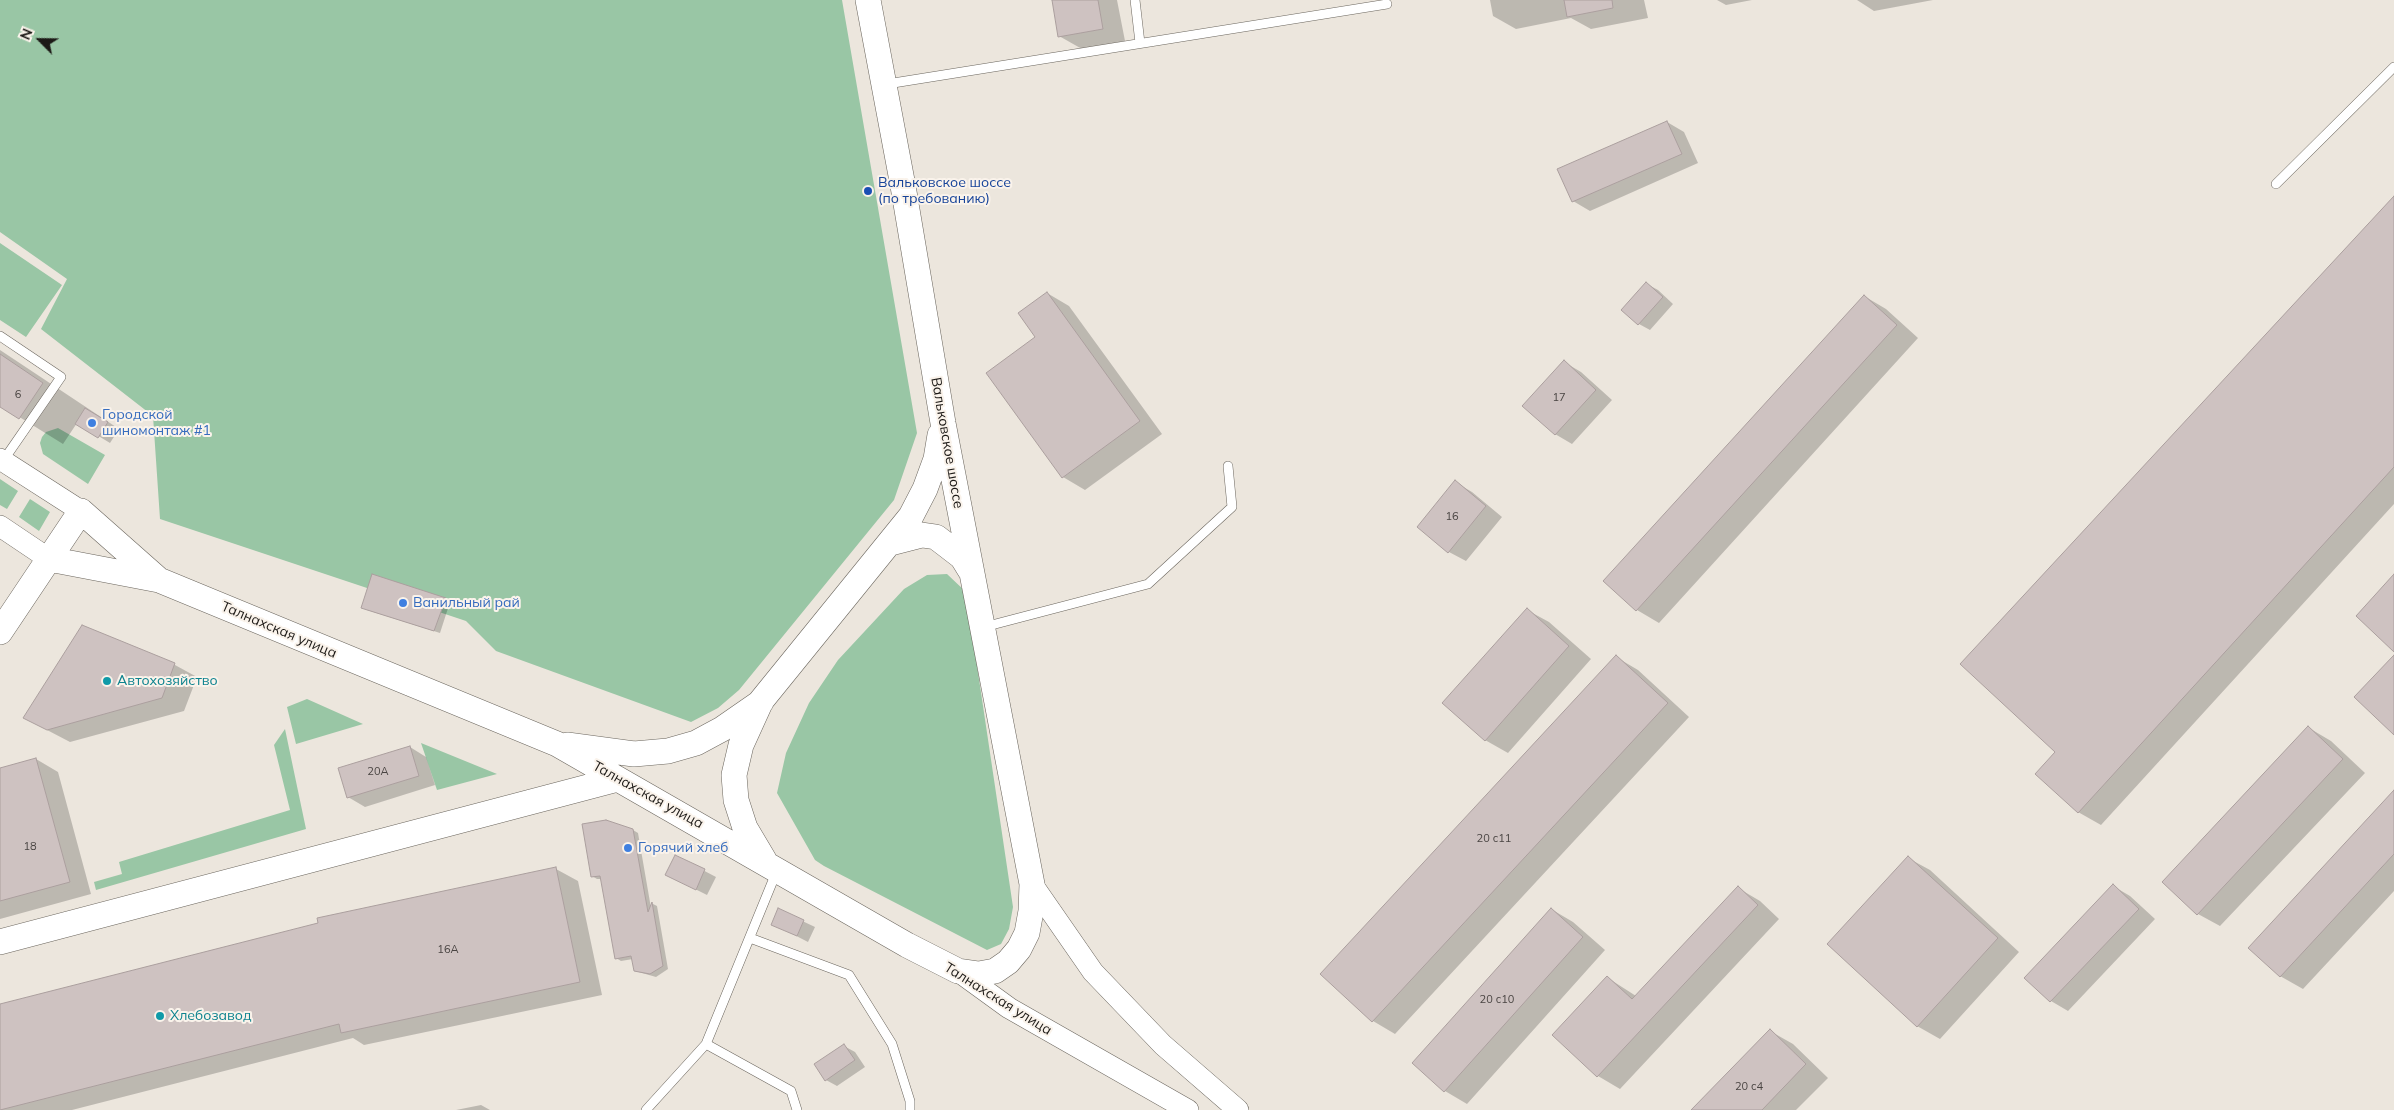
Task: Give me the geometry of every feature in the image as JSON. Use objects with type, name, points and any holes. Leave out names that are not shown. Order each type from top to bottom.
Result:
[{"type":"main road","name":"Вальковское шоссе","points":[[868,0],[943,423],[984,627],[1032,884],[1031,910],[1027,933],[1019,949],[1008,962],[995,971],[979,974],[958,971]]},
{"type":"main road","points":[[771,866],[745,828],[736,800],[734,774],[741,745],[761,701],[891,543],[910,516],[925,489],[936,459],[943,423]]},
{"type":"main road","points":[[0,632],[81,511]]},
{"type":"main road","name":"Талнахская улица","points":[[81,511],[159,580]]},
{"type":"main road","points":[[891,543],[922,535],[936,537],[949,545],[962,557],[972,572]]},
{"type":"main road","name":"Талнахская улица","points":[[49,559],[159,580],[557,744],[907,945],[958,971]]},
{"type":"main road","points":[[557,744],[634,754],[668,751],[696,743],[722,729],[761,701]]},
{"type":"main road","points":[[0,942],[618,779]]},
{"type":"street","name":"Талнахская улица","points":[[1,460],[81,511]]},
{"type":"street","name":"Талнахская улица","points":[[0,526],[49,559]]},
{"type":"street","name":"Вальковское шоссе","points":[[1032,884],[1094,972],[1163,1045],[1238,1110]]},
{"type":"street","name":"Талнахская улица","points":[[958,971],[980,989],[1009,1008],[1188,1110]]},
{"type":"lane","points":[[1134,0],[1140,43]]},
{"type":"lane","points":[[884,84],[1387,4]]},
{"type":"lane","points":[[2276,184],[2394,67]]},
{"type":"lane","points":[[0,336],[61,377],[1,460]]},
{"type":"lane","points":[[984,627],[1148,584],[1232,507],[1228,466]]},
{"type":"lane","points":[[646,1110],[706,1044],[750,938],[771,866]]},
{"type":"lane","points":[[750,938],[849,975],[892,1044],[910,1100],[910,1110]]},
{"type":"lane","points":[[706,1044],[791,1091],[797,1110]]},
{"type":"green space","points":[[0,0],[842,0],[917,433],[894,500],[739,690],[718,708],[691,722],[496,651],[466,621],[160,519],[153,416],[41,329],[67,279],[0,232]]},
{"type":"green space","points":[[0,243],[62,285],[26,337],[0,320]]},
{"type":"green space","points":[[58,428],[105,455],[88,484],[43,454],[40,443],[42,437],[46,432]]},
{"type":"green space","points":[[0,479],[18,491],[7,509],[0,505]]},
{"type":"green space","points":[[30,499],[50,512],[39,531],[19,517]]},
{"type":"green space","points":[[947,574],[966,592],[1013,907],[1009,929],[1001,944],[987,950],[815,860],[777,793],[786,753],[809,703],[838,660],[904,589],[927,575]]},
{"type":"green space","points":[[307,699],[363,724],[296,744],[287,707]]},
{"type":"green space","points":[[285,729],[306,829],[96,890],[94,882],[122,874],[119,862],[290,810],[274,745]]},
{"type":"green space","points":[[421,743],[497,774],[437,790]]},
{"type":"building","points":[[1052,0],[1098,0],[1103,29],[1058,37]]},
{"type":"building","points":[[1564,0],[1612,0],[1613,8],[1567,17]]},
{"type":"building","points":[[1667,121],[1682,154],[1572,202],[1557,169]]},
{"type":"building","points":[[2394,196],[2394,467],[2078,813],[2035,774],[2055,752],[1960,664]]},
{"type":"building","points":[[1646,282],[1663,297],[1638,325],[1621,310]]},
{"type":"building","points":[[1047,292],[1140,421],[1062,478],[986,373],[1035,337],[1018,313]]},
{"type":"building","points":[[1864,295],[1897,325],[1636,611],[1603,581]]},
{"type":"building","points":[[0,354],[43,383],[19,419],[0,407]]},
{"type":"building","points":[[1564,360],[1596,390],[1555,435],[1522,406]]},
{"type":"building","name":"Городской шиномонтаж #1","points":[[85,408],[108,422],[98,438],[75,424]]},
{"type":"building","points":[[1455,480],[1486,506],[1448,553],[1417,527]]},
{"type":"building","name":"Ванильный рай","points":[[372,574],[446,598],[434,631],[361,608]]},
{"type":"building","points":[[2394,574],[2394,652],[2356,616]]},
{"type":"building","points":[[1527,608],[1569,646],[1485,741],[1442,703]]},
{"type":"building","name":"Автохозяйство","points":[[82,625],[175,663],[162,698],[47,730],[23,718]]},
{"type":"building","points":[[1616,655],[1668,703],[1372,1022],[1320,974]]},
{"type":"building","points":[[2394,655],[2394,735],[2354,697]]},
{"type":"building","points":[[2308,726],[2343,759],[2197,915],[2162,882]]},
{"type":"building","points":[[410,746],[419,776],[347,798],[338,768]]},
{"type":"building","points":[[36,758],[70,882],[0,901],[0,768]]},
{"type":"building","points":[[2394,790],[2394,854],[2280,977],[2248,948]]},
{"type":"building","points":[[606,820],[633,829],[648,912],[652,902],[663,966],[650,974],[634,971],[631,956],[615,959],[600,876],[591,877],[582,824]]},
{"type":"building","points":[[675,855],[705,869],[696,890],[665,875]]},
{"type":"building","points":[[1908,856],[1998,938],[1917,1027],[1827,944]]},
{"type":"building","points":[[556,867],[580,982],[341,1033],[339,1024],[0,1110],[0,1004],[318,923],[317,918]]},
{"type":"building","points":[[2113,884],[2139,909],[2050,1002],[2024,978]]},
{"type":"building","points":[[1738,886],[1758,905],[1597,1077],[1552,1035],[1607,976],[1632,999]]},
{"type":"building","points":[[778,908],[804,920],[797,936],[771,925]]},
{"type":"building","points":[[1551,908],[1583,937],[1444,1092],[1412,1063]]},
{"type":"building","points":[[1770,1029],[1806,1064],[1762,1110],[1691,1110]]},
{"type":"building","points":[[844,1044],[855,1060],[825,1081],[814,1064]]},
{"type":"place","name":"Вальковское шоссе (по требованию)","points":[[868,191]]},
{"type":"place","name":"Городской шиномонтаж #1","points":[[92,423]]},
{"type":"place","name":"Ванильный рай","points":[[403,603]]},
{"type":"place","name":"Автохозяйство","points":[[107,681]]},
{"type":"place","name":"Горячий хлеб","points":[[628,848]]},
{"type":"place","name":"Хлебозавод","points":[[160,1016]]}]
